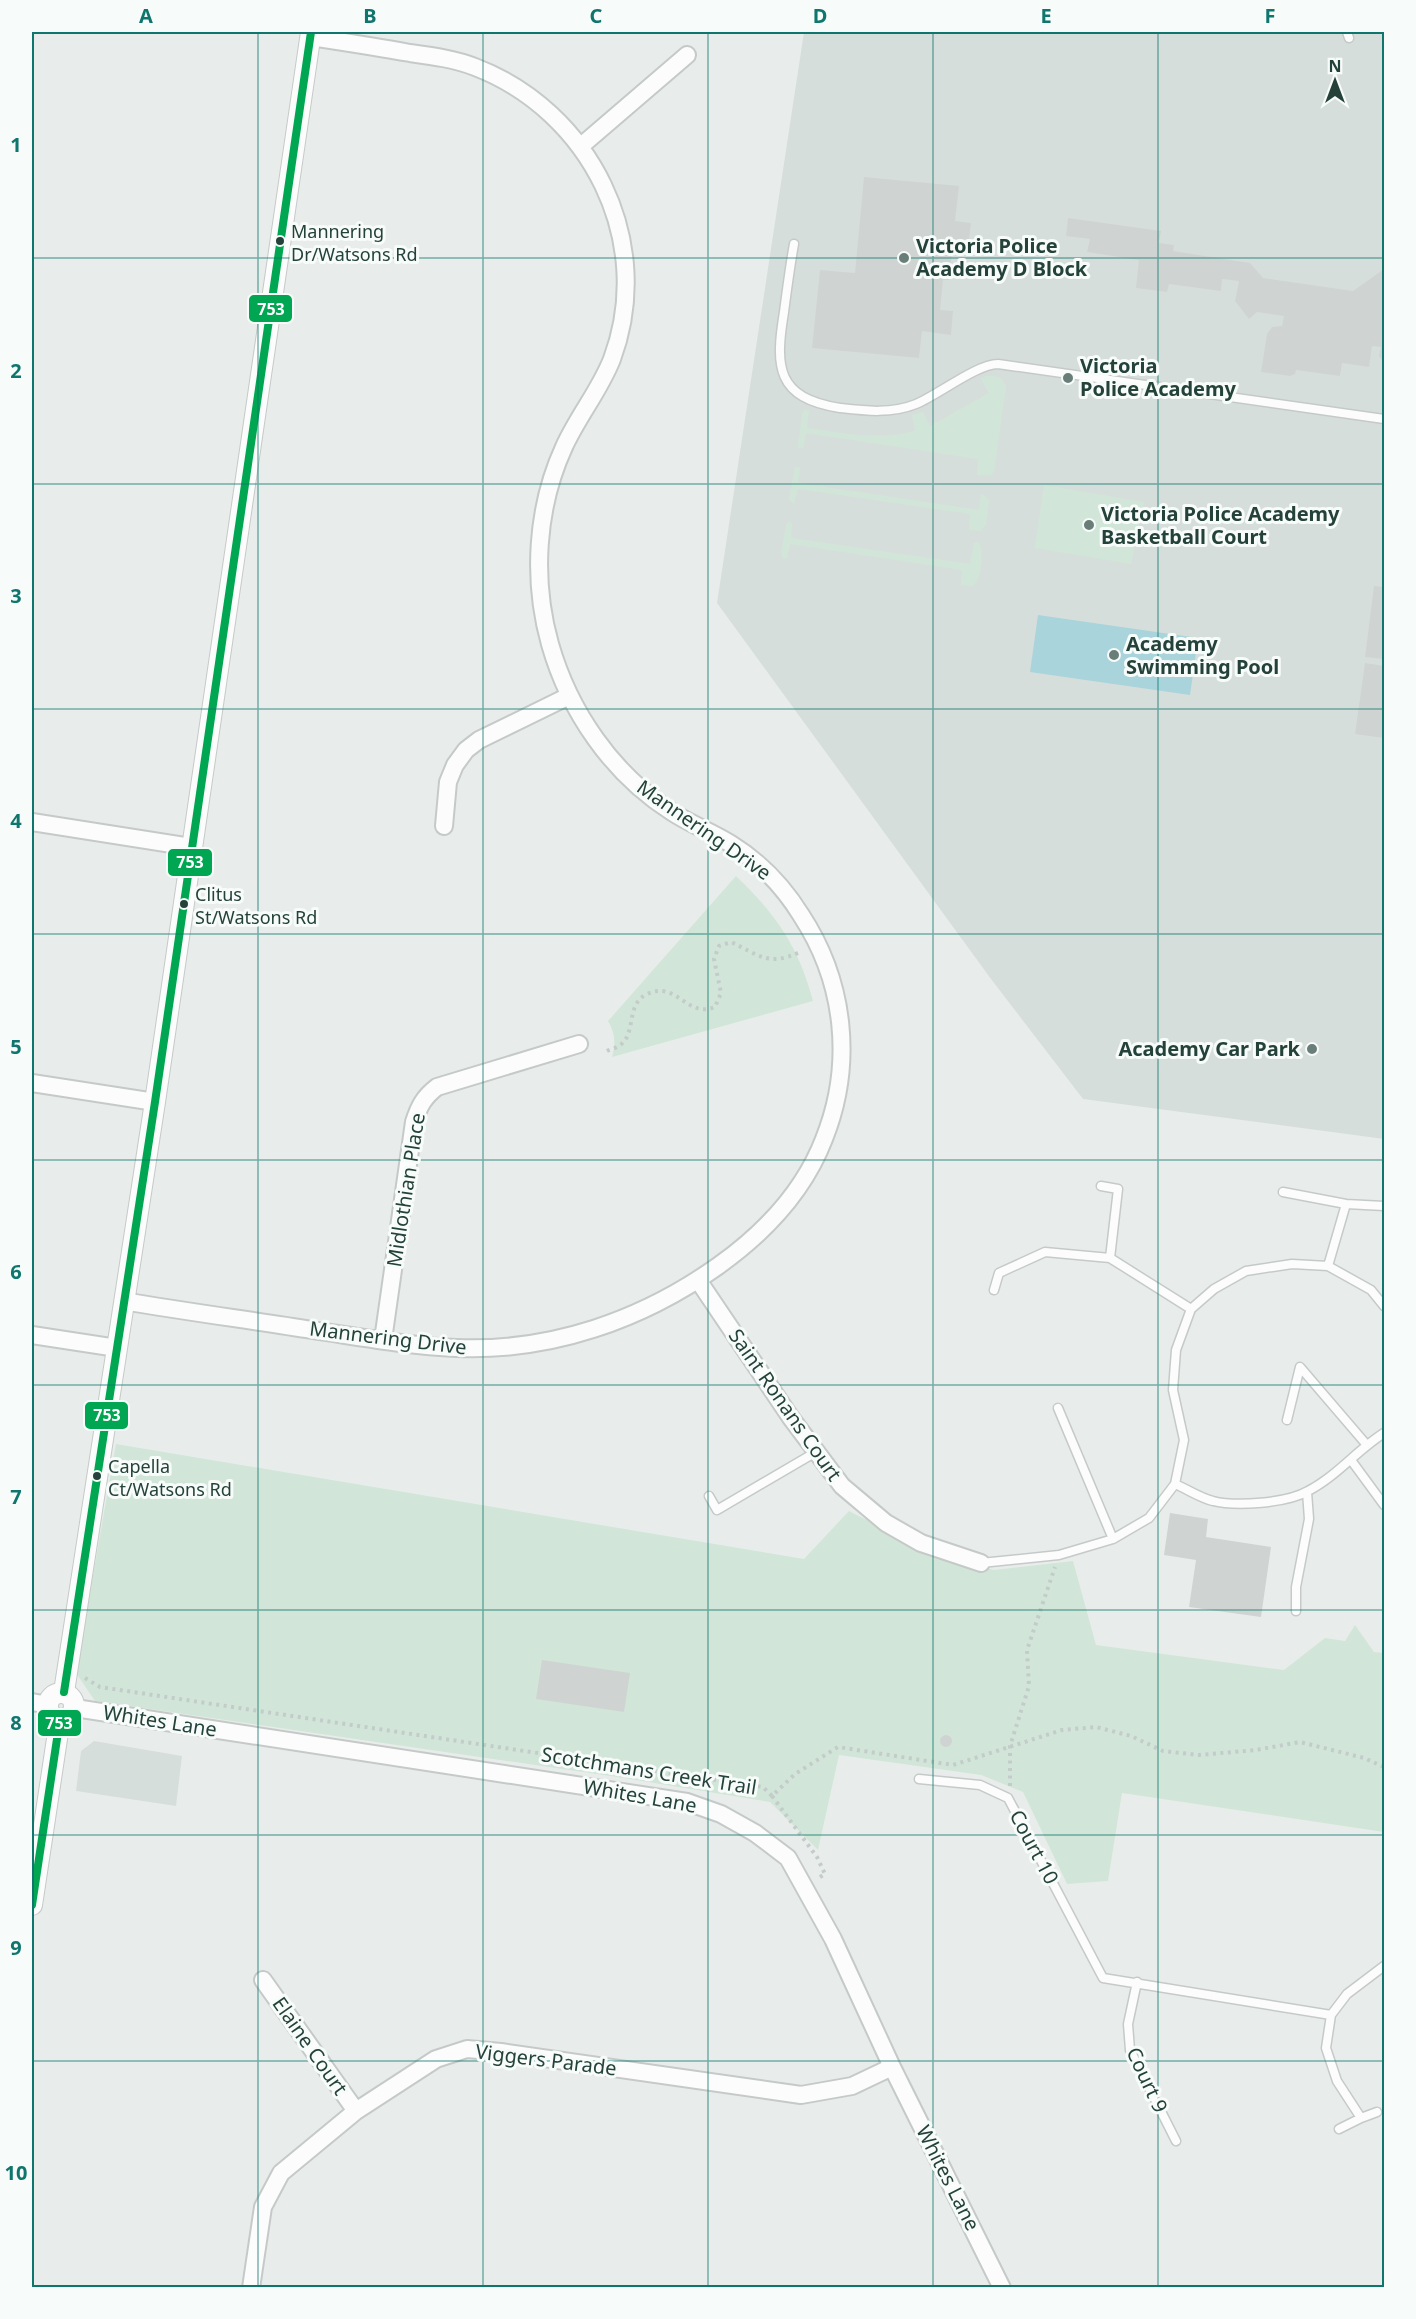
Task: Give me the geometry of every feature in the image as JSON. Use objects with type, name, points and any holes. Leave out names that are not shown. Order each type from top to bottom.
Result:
[{"type":"street","name":"Mannering Drive","points":[[124,1301],[383,1340],[457,1348],[527,1345],[570,1336],[617,1322],[658,1303],[698,1280],[759,1232],[804,1179],[819,1152],[831,1122],[839,1090],[842,1063],[838,1005],[831,973],[818,943],[780,884],[731,844],[675,815],[651,798],[608,755],[569,696],[551,647],[540,591],[540,537],[549,489],[561,452],[602,381],[613,356],[621,329],[625,300],[622,234],[599,173],[581,146],[547,108],[501,78],[446,58],[311,34]]},
{"type":"street","points":[[32,1905],[57,1700],[117,1348],[155,1101],[311,34]]},
{"type":"street","points":[[581,146],[687,55]]},
{"type":"street","points":[[444,826],[448,782],[455,765],[466,750],[479,740],[569,696]]},
{"type":"street","points":[[32,822],[191,847]]},
{"type":"street","name":"Midlothian Place","points":[[383,1340],[414,1122],[419,1105],[426,1095],[437,1087],[579,1044]]},
{"type":"street","points":[[32,1083],[155,1101]]},
{"type":"street","name":"Saint Ronans Court","points":[[698,1280],[816,1452],[842,1486],[886,1524],[921,1543],[981,1563]]},
{"type":"street","points":[[32,1335],[117,1348]]},
{"type":"street","name":"Whites Lane","points":[[57,1700],[687,1802],[721,1814],[755,1833],[788,1858],[833,1939],[892,2067],[1002,2288]]},
{"type":"street","name":"Elaine Court","points":[[264,1980],[356,2111]]},
{"type":"street","name":"Viggers Parade","points":[[251,2288],[263,2207],[281,2173],[356,2111],[436,2060],[467,2049],[801,2095],[852,2086],[892,2067]]},
{"type":"lane","points":[[794,244],[778,355],[785,378],[791,387],[820,405],[865,411],[898,410],[924,400],[983,368],[998,364],[1384,419]]},
{"type":"lane","points":[[1101,1186],[1118,1189],[1110,1258]]},
{"type":"lane","points":[[1283,1192],[1346,1203],[1384,1206]]},
{"type":"lane","points":[[1328,1266],[1346,1203]]},
{"type":"lane","points":[[994,1290],[999,1273],[1045,1252],[1110,1258],[1191,1309]]},
{"type":"lane","points":[[981,1563],[1059,1555],[1113,1539],[1149,1518],[1175,1484],[1184,1440],[1173,1390],[1176,1350],[1191,1309],[1214,1289],[1246,1271],[1292,1264],[1328,1266],[1371,1290],[1384,1306]]},
{"type":"lane","points":[[1287,1420],[1300,1367],[1366,1444]]},
{"type":"lane","points":[[1058,1407],[1113,1539]]},
{"type":"lane","points":[[1175,1484],[1212,1501],[1258,1504],[1307,1492],[1351,1460],[1366,1444],[1384,1432]]},
{"type":"lane","points":[[709,1496],[717,1510],[816,1452]]},
{"type":"lane","points":[[1351,1460],[1384,1505]]},
{"type":"lane","points":[[1296,1611],[1296,1587],[1309,1519],[1307,1492]]},
{"type":"lane","name":"Court 10","points":[[919,1779],[980,1785],[1008,1798],[1103,1978],[1137,1983]]},
{"type":"lane","points":[[1361,2118],[1337,2081],[1326,2048],[1331,2015],[1347,1994],[1384,1966]]},
{"type":"lane","points":[[1137,1983],[1331,2015]]},
{"type":"lane","name":"Court 9","points":[[1137,1983],[1128,2024],[1130,2050],[1176,2141]]},
{"type":"lane","points":[[1339,2129],[1377,2112]]},
{"type":"path","points":[[607,1051],[622,1044],[631,1027],[633,1007],[645,995],[660,990],[675,995],[695,1009],[706,1011],[715,1007],[721,993],[714,959],[719,946],[731,942],[763,959],[790,957],[800,952]]},
{"type":"path","points":[[1008,1798],[1012,1779],[1010,1746],[1029,1686],[1027,1650],[1059,1555]]},
{"type":"path","name":"Scotchmans Creek Trail","points":[[57,1700],[88,1679],[100,1687],[763,1787],[772,1796],[795,1774],[838,1747],[953,1766],[1062,1730],[1096,1728],[1131,1736],[1163,1751],[1199,1755],[1256,1750],[1300,1742],[1364,1758],[1384,1767]]},
{"type":"path","points":[[772,1796],[817,1857],[825,1874],[805,1888]]},
{"type":"shaded area","name":"Victoria Police Academy","points":[[804,32],[1384,32],[1384,1139],[1083,1099],[991,979],[717,603]]},
{"type":"shaded area","points":[[94,1741],[182,1756],[176,1806],[76,1791],[81,1751]]},
{"type":"green space","points":[[986,376],[1001,378],[1006,386],[994,471],[991,475],[977,475],[978,459],[806,433],[803,448],[798,447],[802,414],[805,410],[809,411],[807,428],[874,436],[901,434],[915,431],[912,415],[923,412],[930,426],[989,393],[981,379]]},
{"type":"green space","points":[[795,467],[800,468],[798,483],[979,510],[981,494],[983,494],[989,501],[986,524],[981,531],[969,530],[970,514],[798,489],[794,504],[789,499]]},
{"type":"green space","name":"Victoria Police Academy Basketball Court","points":[[1044,485],[1144,502],[1131,564],[1035,548]]},
{"type":"green space","points":[[789,522],[792,523],[791,538],[970,564],[974,543],[978,542],[982,558],[980,571],[973,586],[961,585],[962,570],[790,544],[787,558],[784,559],[781,554],[786,525]]},
{"type":"green space","points":[[736,876],[763,904],[784,932],[801,964],[813,1001],[612,1057],[614,1038],[608,1021]]},
{"type":"green space","points":[[116,1444],[804,1559],[849,1511],[942,1558],[994,1570],[1073,1561],[1096,1645],[1284,1670],[1325,1638],[1345,1641],[1355,1625],[1374,1652],[1384,1653],[1384,1832],[1122,1793],[1108,1881],[1067,1884],[1023,1792],[981,1775],[839,1755],[818,1850],[770,1802],[624,1778],[95,1701],[76,1673]]},
{"type":"water","name":"Academy Swimming Pool","points":[[1038,615],[1198,638],[1190,695],[1030,672]]},
{"type":"building","name":"Victoria Police Academy D Block","points":[[864,177],[959,186],[955,221],[971,223],[968,247],[953,245],[949,280],[943,280],[940,310],[953,311],[951,335],[922,331],[919,358],[812,348],[820,270],[855,273]]},
{"type":"building","points":[[1068,218],[1161,231],[1159,243],[1174,245],[1173,251],[1250,263],[1263,278],[1353,291],[1384,269],[1384,363],[1379,356],[1381,347],[1372,346],[1369,367],[1342,363],[1340,376],[1296,370],[1295,374],[1290,376],[1261,372],[1267,334],[1272,327],[1282,326],[1284,316],[1257,312],[1249,319],[1235,301],[1239,281],[1222,279],[1221,291],[1169,284],[1167,292],[1136,288],[1139,260],[1087,252],[1090,239],[1066,236]]},
{"type":"building","points":[[1374,586],[1384,587],[1384,659],[1365,657]]},
{"type":"building","points":[[1365,663],[1384,666],[1384,738],[1355,734]]},
{"type":"building","points":[[1170,1513],[1208,1519],[1206,1537],[1271,1547],[1261,1617],[1189,1607],[1196,1560],[1164,1555]]},
{"type":"building","points":[[542,1660],[630,1673],[624,1712],[536,1699]]},
{"type":"building","points":[[948,1735],[951,1736],[951,1746],[944,1747],[941,1746],[940,1739],[941,1736]]},
{"type":"transit line","name":"753","points":[[64,1692],[155,1102],[311,32]]},
{"type":"transit line","name":"753","points":[[32,1905],[60,1719]]},
{"type":"place","name":"Mannering Dr/Watsons Rd","points":[[280,241]]},
{"type":"place","name":"Victoria Police Academy D Block","points":[[904,258]]},
{"type":"place","name":"Victoria Police Academy","points":[[1068,378]]},
{"type":"place","name":"Victoria Police Academy Basketball Court","points":[[1089,525]]},
{"type":"place","name":"Academy Swimming Pool","points":[[1114,655]]},
{"type":"place","name":"Clitus St/Watsons Rd","points":[[184,904]]},
{"type":"place","name":"Academy Car Park","points":[[1312,1049]]},
{"type":"place","name":"Capella Ct/Watsons Rd","points":[[97,1476]]}]
